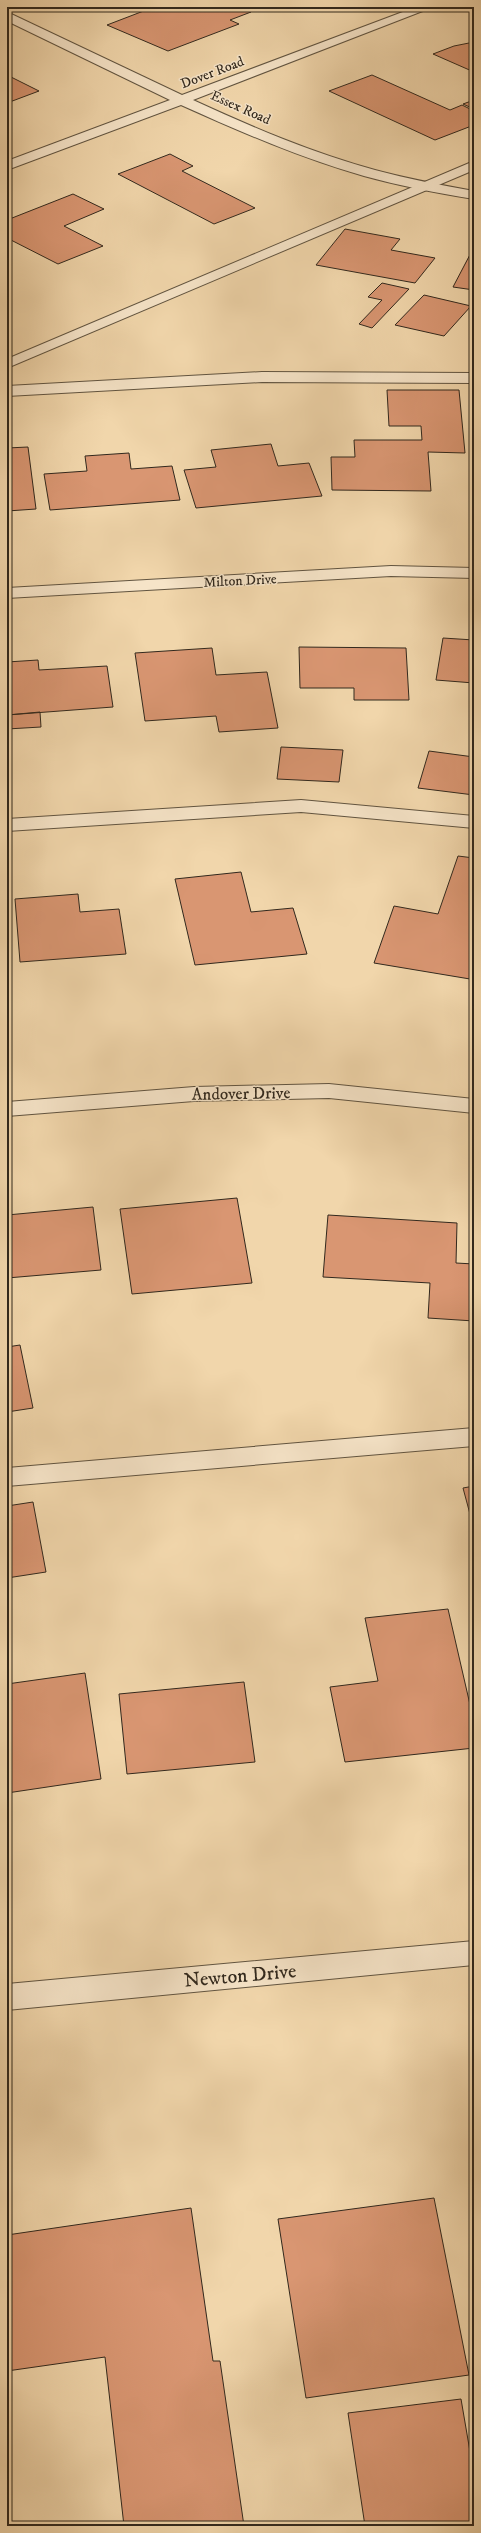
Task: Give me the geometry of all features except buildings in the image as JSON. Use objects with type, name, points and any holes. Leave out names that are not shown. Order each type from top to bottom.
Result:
[{"type":"street","name":"Dover Road","points":[[7,166],[427,7]]},
{"type":"street","name":"Essex Road","points":[[7,16],[184,100],[277,141],[356,169],[426,186],[474,195]]},
{"type":"street","points":[[7,364],[474,165]]},
{"type":"street","points":[[7,390],[262,377],[474,378]]},
{"type":"street","name":"Milton Drive","points":[[7,593],[391,571],[474,572]]},
{"type":"street","points":[[7,825],[301,806],[474,822]]},
{"type":"street","name":"Andover Drive","points":[[7,1109],[194,1094],[329,1091],[474,1106]]},
{"type":"street","points":[[7,1477],[474,1437]]},
{"type":"street","name":"Newton Drive","points":[[7,1997],[474,1953]]}]
